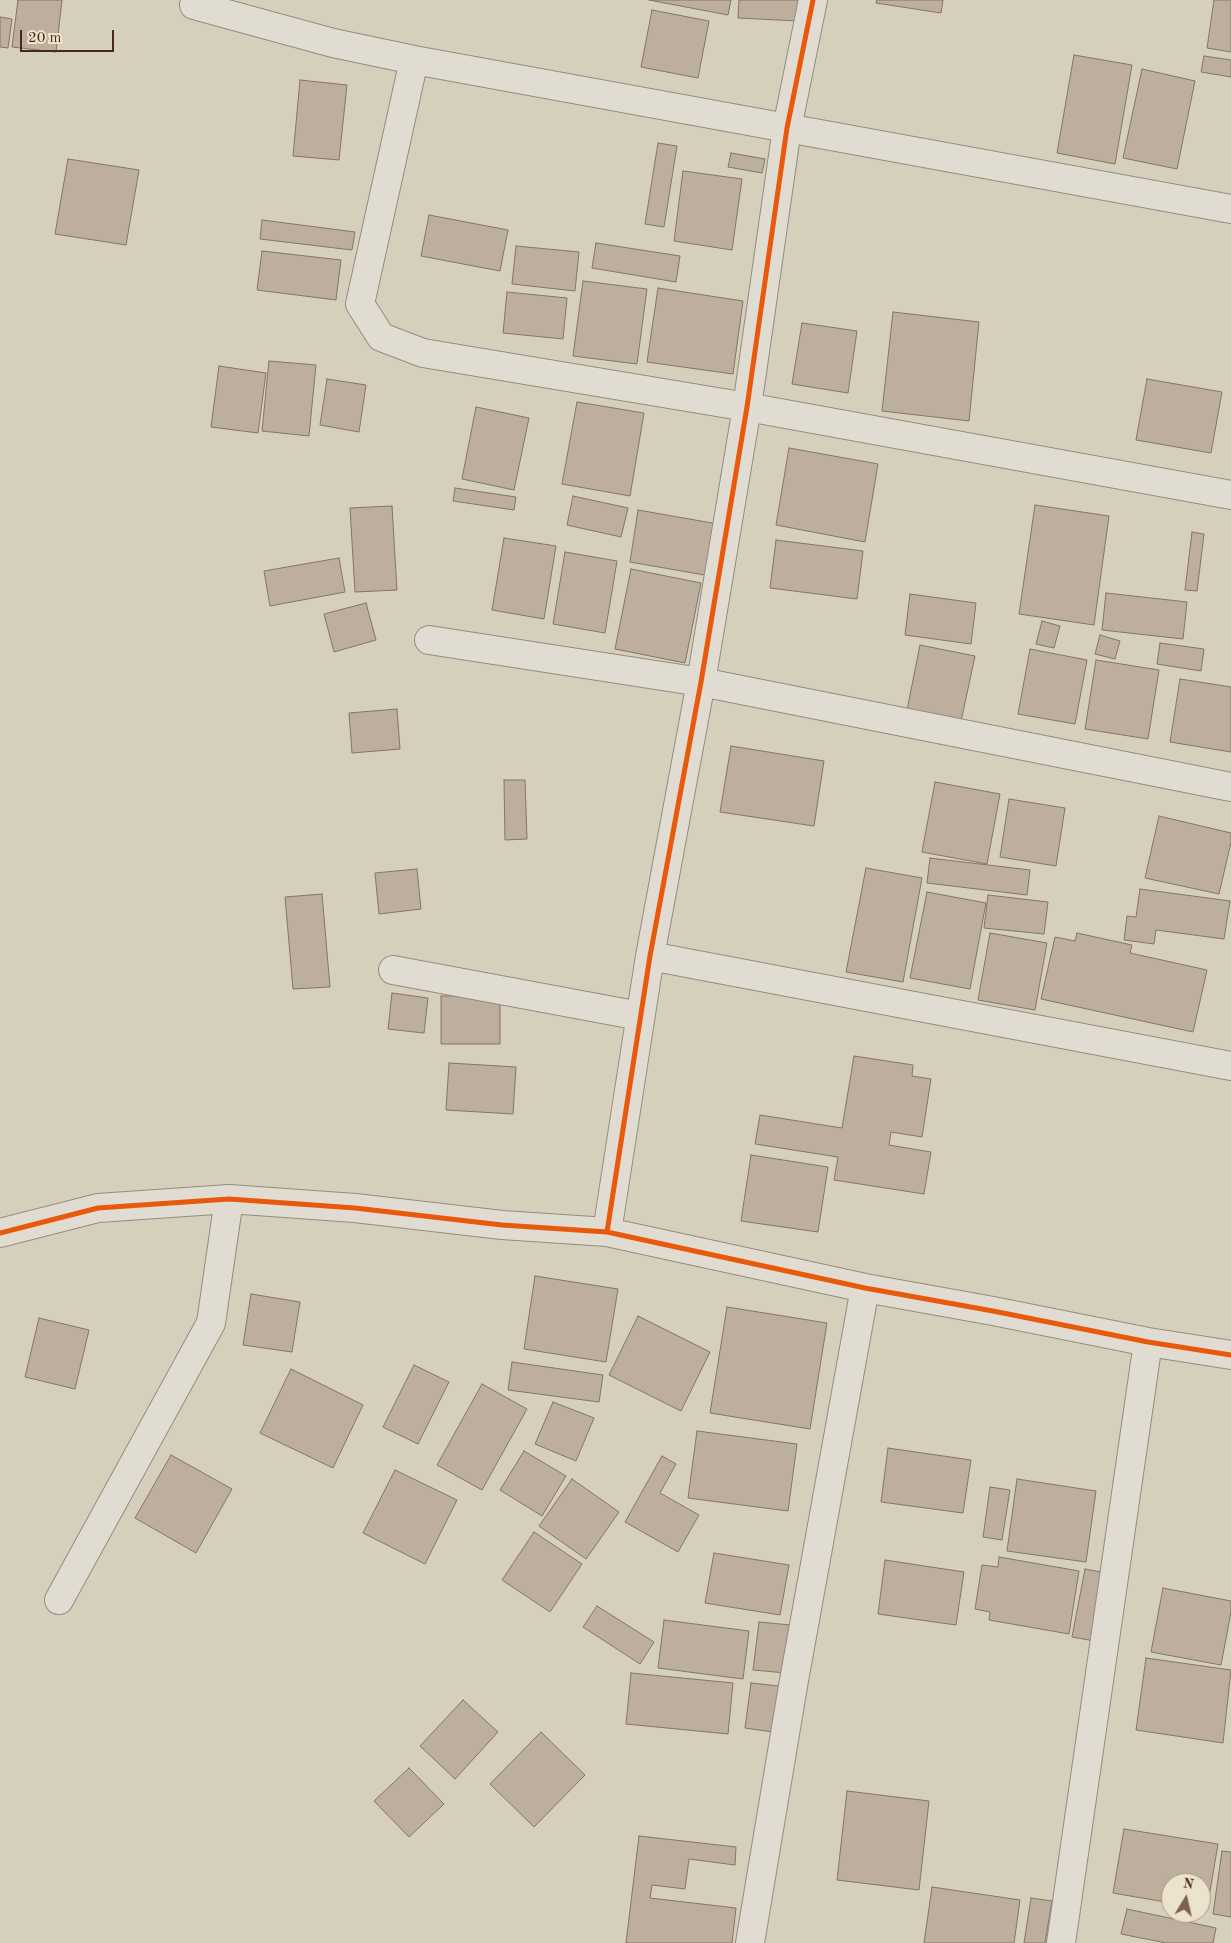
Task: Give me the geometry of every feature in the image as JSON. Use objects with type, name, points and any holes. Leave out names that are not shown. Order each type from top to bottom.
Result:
[{"type":"street","points":[[607,1232],[650,956],[701,682],[747,407],[787,128],[813,0]]},
{"type":"street","points":[[194,5],[333,43],[414,60],[1231,209]]},
{"type":"street","points":[[414,60],[360,304],[381,337],[423,354],[747,407],[1231,495]]},
{"type":"street","points":[[429,640],[701,682],[1231,787]]},
{"type":"street","points":[[650,956],[1231,1066]]},
{"type":"street","points":[[393,970],[640,1016]]},
{"type":"street","points":[[59,1600],[211,1323],[229,1199]]},
{"type":"street","points":[[0,1234],[98,1208],[229,1199],[355,1208],[502,1225],[607,1232],[865,1288],[994,1311],[1148,1342],[1231,1355]]},
{"type":"street","points":[[750,1943],[865,1288]]},
{"type":"street","points":[[1061,1943],[1148,1342]]},
{"type":"building","points":[[18,0],[62,0],[56,52],[12,47]]},
{"type":"building","points":[[649,0],[731,0],[728,15]]},
{"type":"building","points":[[739,0],[799,0],[798,21],[738,18]]},
{"type":"building","points":[[877,0],[943,0],[941,13],[876,3]]},
{"type":"building","points":[[1214,0],[1231,0],[1231,52],[1207,48]]},
{"type":"building","points":[[652,10],[709,21],[698,78],[641,67]]},
{"type":"building","points":[[0,17],[12,19],[8,48],[0,47]]},
{"type":"building","points":[[1074,55],[1132,65],[1115,164],[1057,153]]},
{"type":"building","points":[[1204,56],[1231,60],[1231,77],[1201,72]]},
{"type":"building","points":[[1142,69],[1195,81],[1177,169],[1123,158]]},
{"type":"building","points":[[300,80],[347,85],[339,160],[293,156]]},
{"type":"building","points":[[658,143],[677,146],[664,227],[645,224]]},
{"type":"building","points":[[731,153],[765,159],[762,173],[728,167]]},
{"type":"building","points":[[68,159],[139,170],[126,245],[55,234]]},
{"type":"building","points":[[683,171],[742,179],[732,250],[674,241]]},
{"type":"building","points":[[429,215],[508,230],[500,271],[421,256]]},
{"type":"building","points":[[262,220],[355,232],[352,250],[260,239]]},
{"type":"building","points":[[596,243],[680,256],[676,282],[592,268]]},
{"type":"building","points":[[516,246],[579,252],[575,291],[512,284]]},
{"type":"building","points":[[262,251],[341,260],[336,300],[257,290]]},
{"type":"building","points":[[583,281],[647,289],[637,364],[573,356]]},
{"type":"building","points":[[658,288],[743,301],[733,374],[647,362]]},
{"type":"building","points":[[507,292],[567,298],[563,339],[503,333]]},
{"type":"building","points":[[893,312],[979,322],[969,421],[882,411]]},
{"type":"building","points":[[802,323],[857,331],[848,393],[792,384]]},
{"type":"building","points":[[269,361],[316,365],[309,436],[262,431]]},
{"type":"building","points":[[219,366],[266,373],[258,433],[211,427]]},
{"type":"building","points":[[327,379],[366,385],[359,432],[320,425]]},
{"type":"building","points":[[1147,379],[1222,392],[1211,453],[1136,440]]},
{"type":"building","points":[[577,402],[644,413],[630,496],[562,484]]},
{"type":"building","points":[[476,407],[529,418],[514,490],[462,479]]},
{"type":"building","points":[[789,448],[878,464],[865,542],[776,525]]},
{"type":"building","points":[[455,488],[516,497],[514,510],[453,501]]},
{"type":"building","points":[[573,496],[628,508],[621,537],[567,525]]},
{"type":"building","points":[[1035,505],[1109,516],[1094,625],[1019,614]]},
{"type":"building","points":[[392,506],[397,590],[355,592],[350,508]]},
{"type":"building","points":[[638,510],[718,524],[710,576],[630,562]]},
{"type":"building","points":[[1192,532],[1204,534],[1197,591],[1185,590]]},
{"type":"building","points":[[504,538],[556,546],[544,619],[492,610]]},
{"type":"building","points":[[776,540],[863,551],[857,599],[770,588]]},
{"type":"building","points":[[565,552],[617,561],[605,633],[553,624]]},
{"type":"building","points":[[339,558],[345,592],[270,606],[264,571]]},
{"type":"building","points":[[631,569],[701,583],[685,663],[615,649]]},
{"type":"building","points":[[1106,593],[1187,602],[1183,639],[1102,630]]},
{"type":"building","points":[[910,594],[976,603],[971,644],[905,635]]},
{"type":"building","points":[[366,603],[376,640],[334,652],[324,614]]},
{"type":"building","points":[[1042,621],[1060,626],[1054,648],[1036,644]]},
{"type":"building","points":[[1100,635],[1120,641],[1115,659],[1095,654]]},
{"type":"building","points":[[1160,643],[1204,649],[1201,671],[1157,664]]},
{"type":"building","points":[[920,645],[975,656],[960,726],[906,715]]},
{"type":"building","points":[[1030,649],[1087,660],[1075,724],[1018,714]]},
{"type":"building","points":[[1096,660],[1159,670],[1148,739],[1085,729]]},
{"type":"building","points":[[1180,679],[1231,687],[1231,752],[1170,742]]},
{"type":"building","points":[[397,709],[400,749],[352,753],[349,713]]},
{"type":"building","points":[[731,746],[824,761],[814,826],[720,812]]},
{"type":"building","points":[[504,780],[525,780],[527,839],[505,840]]},
{"type":"building","points":[[935,782],[1000,794],[987,864],[922,852]]},
{"type":"building","points":[[1009,799],[1065,808],[1056,866],[1000,857]]},
{"type":"building","points":[[1159,816],[1231,833],[1231,842],[1219,894],[1145,878]]},
{"type":"building","points":[[930,858],[1030,870],[1027,895],[927,883]]},
{"type":"building","points":[[866,868],[922,878],[903,982],[846,972]]},
{"type":"building","points":[[417,869],[421,909],[379,914],[375,873]]},
{"type":"building","points":[[1140,889],[1230,901],[1224,939],[1156,930],[1154,944],[1124,940],[1127,916],[1136,917]]},
{"type":"building","points":[[927,892],[986,903],[970,989],[910,978]]},
{"type":"building","points":[[322,894],[330,987],[293,989],[285,897]]},
{"type":"building","points":[[988,895],[1048,902],[1044,934],[984,928]]},
{"type":"building","points":[[990,933],[1047,943],[1035,1010],[978,1000]]},
{"type":"building","points":[[1077,933],[1132,945],[1130,953],[1207,970],[1193,1032],[1041,999],[1055,937],[1075,941]]},
{"type":"building","points":[[392,993],[428,998],[424,1033],[388,1029]]},
{"type":"building","points":[[441,996],[500,996],[500,1044],[441,1044]]},
{"type":"building","points":[[854,1056],[913,1065],[912,1076],[931,1079],[922,1137],[891,1132],[889,1145],[931,1152],[924,1194],[834,1180],[838,1157],[755,1144],[760,1115],[842,1128]]},
{"type":"building","points":[[449,1063],[516,1067],[513,1114],[446,1110]]},
{"type":"building","points":[[751,1155],[828,1167],[818,1232],[741,1221]]},
{"type":"building","points":[[535,1276],[618,1289],[606,1362],[524,1349]]},
{"type":"building","points":[[251,1294],[300,1302],[292,1352],[243,1345]]},
{"type":"building","points":[[727,1307],[827,1323],[810,1429],[710,1413]]},
{"type":"building","points":[[638,1316],[710,1352],[681,1411],[609,1375]]},
{"type":"building","points":[[39,1318],[89,1330],[75,1389],[25,1377]]},
{"type":"building","points":[[512,1362],[603,1375],[599,1402],[508,1390]]},
{"type":"building","points":[[414,1365],[449,1382],[418,1444],[383,1427]]},
{"type":"building","points":[[291,1369],[363,1405],[333,1468],[260,1433]]},
{"type":"building","points":[[482,1384],[527,1409],[482,1490],[437,1465]]},
{"type":"building","points":[[553,1402],[594,1418],[576,1461],[535,1444]]},
{"type":"building","points":[[697,1431],[797,1444],[788,1511],[688,1498]]},
{"type":"building","points":[[888,1448],[971,1460],[963,1513],[881,1502]]},
{"type":"building","points":[[524,1451],[566,1476],[542,1516],[500,1490]]},
{"type":"building","points":[[171,1455],[232,1489],[196,1553],[135,1518]]},
{"type":"building","points":[[662,1456],[676,1464],[660,1493],[699,1515],[678,1552],[625,1522]]},
{"type":"building","points":[[395,1470],[457,1500],[425,1564],[363,1533]]},
{"type":"building","points":[[572,1479],[619,1512],[586,1559],[539,1526]]},
{"type":"building","points":[[1017,1479],[1096,1491],[1086,1562],[1007,1551]]},
{"type":"building","points":[[990,1487],[1010,1490],[1002,1540],[983,1537]]},
{"type":"building","points":[[534,1532],[582,1564],[550,1612],[502,1580]]},
{"type":"building","points":[[714,1553],[789,1565],[780,1615],[705,1603]]},
{"type":"building","points":[[999,1557],[1079,1571],[1069,1634],[989,1620],[990,1612],[975,1609],[982,1565],[998,1567]]},
{"type":"building","points":[[885,1560],[964,1572],[956,1625],[878,1614]]},
{"type":"building","points":[[1085,1569],[1112,1574],[1100,1642],[1072,1637]]},
{"type":"building","points":[[1163,1588],[1231,1601],[1231,1612],[1221,1665],[1151,1652]]},
{"type":"building","points":[[597,1606],[654,1642],[640,1664],[583,1627]]},
{"type":"building","points":[[664,1620],[749,1631],[743,1679],[658,1668]]},
{"type":"building","points":[[759,1622],[791,1625],[786,1673],[753,1670]]},
{"type":"building","points":[[1146,1658],[1231,1670],[1223,1743],[1136,1730]]},
{"type":"building","points":[[631,1673],[733,1683],[728,1734],[626,1724]]},
{"type":"building","points":[[751,1683],[779,1686],[773,1732],[745,1728]]},
{"type":"building","points":[[463,1700],[498,1732],[455,1779],[420,1746]]},
{"type":"building","points":[[541,1732],[585,1775],[534,1827],[490,1784]]},
{"type":"building","points":[[409,1768],[444,1804],[409,1837],[374,1801]]},
{"type":"building","points":[[847,1791],[929,1801],[919,1890],[837,1880]]},
{"type":"building","points":[[1124,1829],[1218,1844],[1211,1885],[1211,1873],[1161,1873],[1161,1901],[1113,1893]]},
{"type":"building","points":[[639,1836],[736,1847],[735,1865],[689,1859],[685,1889],[652,1885],[650,1898],[736,1908],[732,1943],[626,1943]]},
{"type":"building","points":[[1222,1851],[1231,1852],[1231,1917],[1213,1914]]},
{"type":"building","points":[[932,1887],[1020,1900],[1014,1943],[924,1943]]},
{"type":"building","points":[[1031,1898],[1052,1901],[1045,1943],[1024,1943]]},
{"type":"building","points":[[1127,1909],[1161,1916],[1161,1923],[1193,1923],[1216,1928],[1213,1943],[1166,1943],[1121,1934]]},
{"type":"cycle path","points":[[607,1232],[650,956],[701,682],[747,407],[787,128],[813,0]]},
{"type":"cycle path","points":[[0,1233],[98,1208],[229,1199],[355,1208],[502,1225],[607,1232],[865,1288],[1148,1342],[1231,1355]]}]
